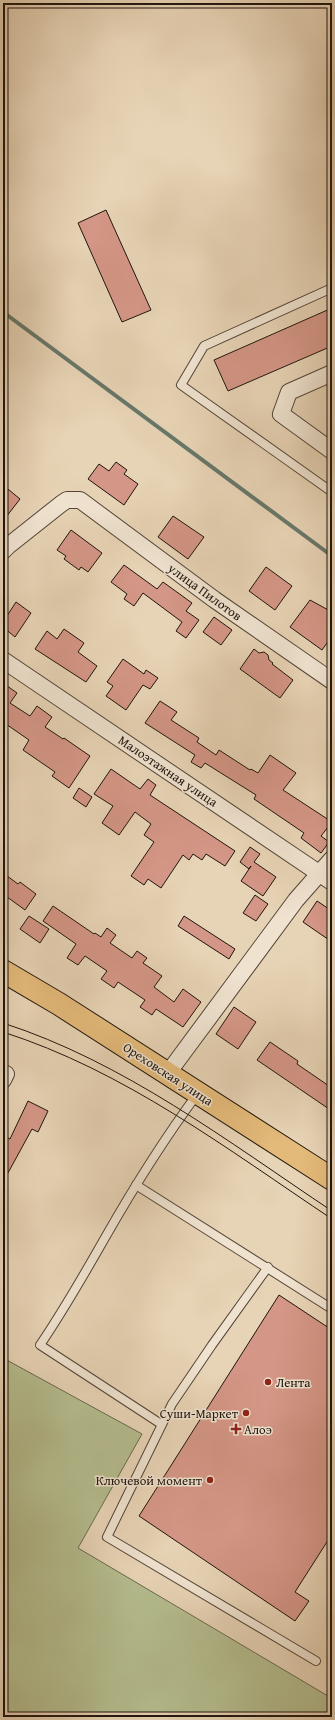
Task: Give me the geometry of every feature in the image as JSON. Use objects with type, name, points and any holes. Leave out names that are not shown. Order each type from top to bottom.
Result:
[{"type":"main road","name":"Ореховская улица","points":[[3,971],[59,1004],[332,1179]]},
{"type":"street","points":[[331,377],[289,392],[281,414],[332,451]]},
{"type":"street","name":"улица Пилотов","points":[[3,552],[8,546],[61,504],[67,500],[80,500],[215,600],[332,681]]},
{"type":"street","name":"Малоэтажная улица","points":[[3,660],[332,882]]},
{"type":"street","points":[[168,1073],[291,906],[332,859]]},
{"type":"lane","points":[[332,288],[204,346],[181,385],[332,492]]},
{"type":"lane","points":[[161,1424],[40,1345],[90,1264],[157,1150],[198,1093]]},
{"type":"lane","points":[[136,1185],[268,1267],[332,1309]]},
{"type":"lane","points":[[268,1267],[172,1404],[107,1537],[316,1661]]},
{"type":"green space","points":[[3,1358],[142,1434],[78,1548],[328,1696],[332,1694],[332,1717],[3,1717]]},
{"type":"building","points":[[106,210],[151,310],[122,322],[78,223]]},
{"type":"building","points":[[332,308],[332,346],[228,391],[214,360]]},
{"type":"building","points":[[116,462],[127,470],[124,474],[138,484],[124,505],[88,479],[99,464],[109,471]]},
{"type":"building","points":[[3,485],[20,499],[3,521]]},
{"type":"building","points":[[173,516],[204,537],[188,559],[158,537]]},
{"type":"building","points":[[71,530],[102,553],[88,572],[81,567],[79,570],[64,559],[66,556],[57,550]]},
{"type":"building","points":[[124,565],[157,589],[163,582],[192,603],[186,611],[199,620],[186,638],[176,631],[182,622],[143,593],[134,606],[124,599],[127,594],[111,582]]},
{"type":"building","points":[[266,567],[292,586],[275,610],[249,591]]},
{"type":"building","points":[[310,600],[332,612],[332,636],[322,650],[290,627]]},
{"type":"building","points":[[16,602],[31,613],[15,637],[3,627],[8,620],[5,619]]},
{"type":"building","points":[[214,617],[232,630],[221,645],[203,632]]},
{"type":"building","points":[[64,629],[84,643],[78,652],[97,666],[86,682],[35,649],[47,631],[57,639]]},
{"type":"building","points":[[254,649],[259,653],[264,652],[268,655],[269,660],[273,663],[272,664],[293,680],[280,698],[240,669]]},
{"type":"building","points":[[123,659],[144,674],[146,670],[158,678],[150,689],[143,685],[126,710],[106,696],[113,686],[107,682]]},
{"type":"building","points":[[3,683],[17,693],[10,703],[30,716],[37,706],[52,717],[45,727],[90,756],[69,788],[52,776],[55,772],[23,750],[29,740],[3,722]]},
{"type":"building","points":[[160,701],[177,712],[171,720],[199,738],[197,742],[216,755],[219,750],[250,770],[251,769],[258,773],[270,755],[296,773],[283,790],[332,822],[321,836],[329,842],[321,853],[301,838],[304,833],[254,799],[256,795],[205,763],[201,768],[191,762],[195,755],[145,723]]},
{"type":"building","points":[[111,769],[140,789],[148,779],[156,785],[150,795],[235,851],[225,866],[206,854],[202,860],[193,854],[189,860],[183,855],[161,888],[148,879],[144,885],[131,876],[154,842],[144,835],[151,824],[135,812],[119,835],[102,823],[113,806],[94,794]]},
{"type":"building","points":[[79,788],[92,797],[86,807],[73,798]]},
{"type":"building","points":[[250,847],[260,854],[254,862],[276,877],[263,896],[241,881],[249,869],[240,862]]},
{"type":"building","points":[[3,873],[18,884],[20,882],[36,894],[25,910],[3,894]]},
{"type":"building","points":[[255,895],[268,904],[256,921],[243,913]]},
{"type":"building","points":[[317,901],[332,911],[332,942],[303,922]]},
{"type":"building","points":[[53,906],[94,934],[95,933],[101,937],[107,928],[116,935],[110,943],[132,958],[137,951],[147,958],[143,963],[162,976],[154,987],[174,1002],[183,989],[201,1002],[183,1027],[156,1009],[152,1015],[140,1007],[145,1000],[118,982],[114,988],[101,979],[107,971],[85,956],[78,965],[67,958],[76,944],[43,921]]},
{"type":"building","points":[[29,916],[49,929],[40,943],[20,929]]},
{"type":"building","points":[[184,916],[235,949],[229,959],[178,926]]},
{"type":"building","points":[[234,1007],[256,1022],[238,1049],[216,1034]]},
{"type":"building","points":[[270,1042],[298,1061],[297,1064],[332,1088],[332,1111],[257,1060]]},
{"type":"building","points":[[28,1101],[48,1111],[38,1132],[32,1129],[3,1182],[3,1148],[8,1138],[10,1139]]},
{"type":"building","points":[[279,1295],[332,1330],[332,1534],[295,1592],[309,1601],[295,1621],[139,1516]]},
{"type":"waterway","points":[[3,312],[332,556]]},
{"type":"tram line","points":[[3,1023],[48,1039],[133,1081],[214,1131],[332,1211]]},
{"type":"tram line","points":[[3,1032],[48,1048],[133,1090],[214,1139],[332,1219]]},
{"type":"place","name":"Лента","points":[[268,1382]]},
{"type":"place","name":"Суши-Маркет","points":[[246,1413]]},
{"type":"place","name":"Алоэ","points":[[236,1429]]},
{"type":"place","name":"Ключевой момент","points":[[210,1480]]}]
